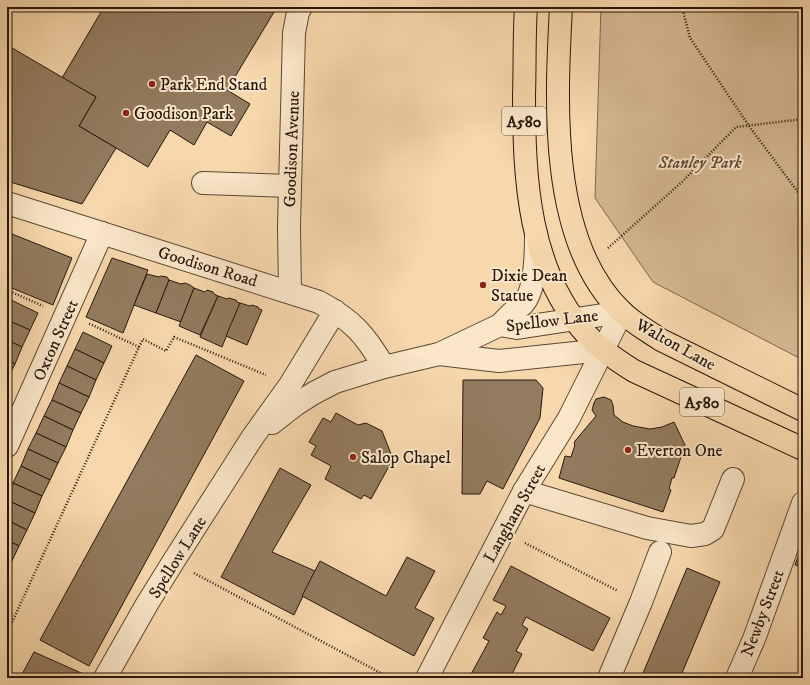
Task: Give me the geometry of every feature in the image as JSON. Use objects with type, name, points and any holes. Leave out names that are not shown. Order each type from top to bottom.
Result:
[{"type":"highway","name":"A580","points":[[526,7],[524,121],[526,172],[530,207],[536,234],[556,291],[574,319],[589,338],[616,360],[634,371],[803,449]]},
{"type":"highway","name":"Walton Lane","points":[[561,7],[558,100],[559,143],[568,202],[583,253],[589,267],[610,298],[622,312],[641,327],[661,340],[803,410]]},
{"type":"street","name":"Goodison Avenue","points":[[290,292],[289,227],[294,33],[298,12],[301,7]]},
{"type":"street","points":[[203,183],[290,186]]},
{"type":"street","name":"Goodison Road","points":[[7,203],[318,302],[335,311],[360,331],[372,345],[384,367]]},
{"type":"street","name":"Oxton Street","points":[[7,446],[102,233]]},
{"type":"street","points":[[500,325],[523,304],[528,293],[532,281],[536,234]]},
{"type":"street","name":"Spellow Lane","points":[[105,678],[173,562],[252,438],[290,385],[335,311]]},
{"type":"street","name":"Spellow Lane","points":[[252,438],[295,405],[335,382],[384,367],[439,354],[500,325],[516,328],[622,312]]},
{"type":"street","name":"Langham Street","points":[[427,678],[524,491],[569,418],[622,312]]},
{"type":"street","name":"Spellow Lane","points":[[439,354],[499,361],[604,350]]},
{"type":"street","points":[[524,491],[647,528],[691,536],[705,534],[713,529],[733,479]]},
{"type":"street","name":"Newby Street","points":[[737,678],[754,639],[799,513]]},
{"type":"street","points":[[609,678],[660,552]]},
{"type":"path","points":[[682,7],[690,38],[749,126],[803,199]]},
{"type":"path","points":[[608,248],[684,180],[736,127],[803,119]]},
{"type":"path","points":[[7,290],[139,347]]},
{"type":"path","points":[[7,633],[143,339],[166,350],[174,337],[290,385]]},
{"type":"path","points":[[503,532],[641,602]]},
{"type":"path","points":[[173,562],[390,678]]},
{"type":"green space","name":"Stanley Park","points":[[601,7],[803,7],[803,360],[653,282],[595,198]]},
{"type":"building","name":"Park End Stand","points":[[104,7],[277,7],[227,90],[250,104],[231,136],[207,122],[194,145],[170,130],[148,167],[79,126],[96,97],[62,78]]},
{"type":"building","points":[[7,45],[96,97],[79,126],[116,148],[82,204],[7,181]]},
{"type":"building","points":[[7,232],[72,258],[53,305],[7,286]]},
{"type":"building","points":[[112,258],[148,270],[123,333],[86,317]]},
{"type":"building","points":[[147,274],[167,277],[169,280],[156,313],[134,305]]},
{"type":"building","points":[[169,280],[181,284],[185,283],[194,288],[181,322],[156,313]]},
{"type":"building","points":[[194,288],[205,292],[207,290],[213,292],[218,296],[200,335],[179,326]]},
{"type":"building","points":[[218,296],[236,300],[240,303],[222,347],[200,337]]},
{"type":"building","points":[[9,299],[38,313],[30,330],[7,320],[7,303]]},
{"type":"building","points":[[240,303],[250,306],[252,305],[262,310],[247,345],[226,336]]},
{"type":"building","points":[[7,320],[30,330],[22,347],[7,340]]},
{"type":"building","points":[[83,332],[112,346],[104,363],[75,349]]},
{"type":"building","points":[[7,340],[22,347],[15,364],[7,360]]},
{"type":"building","points":[[75,349],[104,363],[96,380],[67,366]]},
{"type":"building","points":[[196,355],[244,381],[89,666],[40,640]]},
{"type":"building","points":[[7,360],[15,364],[7,380]]},
{"type":"building","points":[[67,366],[96,380],[89,397],[59,383]]},
{"type":"building","points":[[463,380],[536,380],[543,388],[540,418],[503,489],[487,481],[480,494],[462,494]]},
{"type":"building","points":[[59,383],[89,397],[81,413],[52,400]]},
{"type":"building","name":"Everton One","points":[[604,397],[611,400],[614,415],[623,422],[633,426],[650,429],[662,427],[674,422],[685,445],[674,478],[672,478],[669,489],[671,490],[663,512],[559,478],[565,456],[571,457],[575,441],[596,416],[592,410],[596,399]]},
{"type":"building","points":[[52,400],[81,413],[73,430],[44,416]]},
{"type":"building","name":"Salop Chapel","points":[[336,413],[358,425],[366,423],[382,431],[393,459],[371,499],[364,495],[361,499],[325,479],[331,466],[311,455],[316,446],[309,442],[323,418],[331,422]]},
{"type":"building","points":[[44,416],[73,430],[66,447],[36,433]]},
{"type":"building","points":[[36,433],[66,447],[58,463],[28,449]]},
{"type":"building","points":[[28,449],[58,463],[50,480],[21,466]]},
{"type":"building","points":[[21,466],[50,480],[42,496],[13,483]]},
{"type":"building","points":[[280,468],[311,485],[272,552],[315,571],[294,615],[221,577]]},
{"type":"building","points":[[13,483],[42,496],[35,513],[7,500],[7,495]]},
{"type":"building","points":[[7,500],[35,513],[27,530],[7,520]]},
{"type":"building","points":[[7,520],[27,530],[19,546],[7,540]]},
{"type":"building","points":[[7,540],[19,546],[11,563],[7,561]]},
{"type":"building","points":[[803,543],[803,567],[795,565]]},
{"type":"building","points":[[407,557],[435,571],[415,608],[434,618],[414,656],[302,596],[320,561],[386,596]]},
{"type":"building","points":[[511,566],[610,618],[593,651],[526,617],[522,625],[528,629],[516,651],[522,654],[510,678],[469,678],[489,641],[483,638],[497,612],[501,615],[506,606],[493,600]]},
{"type":"building","points":[[687,568],[720,582],[680,678],[641,678]]},
{"type":"building","points":[[34,652],[88,676],[87,678],[20,678]]},
{"type":"place","name":"Park End Stand","points":[[152,84]]},
{"type":"place","name":"Goodison Park","points":[[126,113]]},
{"type":"place","name":"Dixie Dean Statue","points":[[483,285]]},
{"type":"place","name":"Everton One","points":[[628,450]]},
{"type":"place","name":"Salop Chapel","points":[[353,457]]}]
